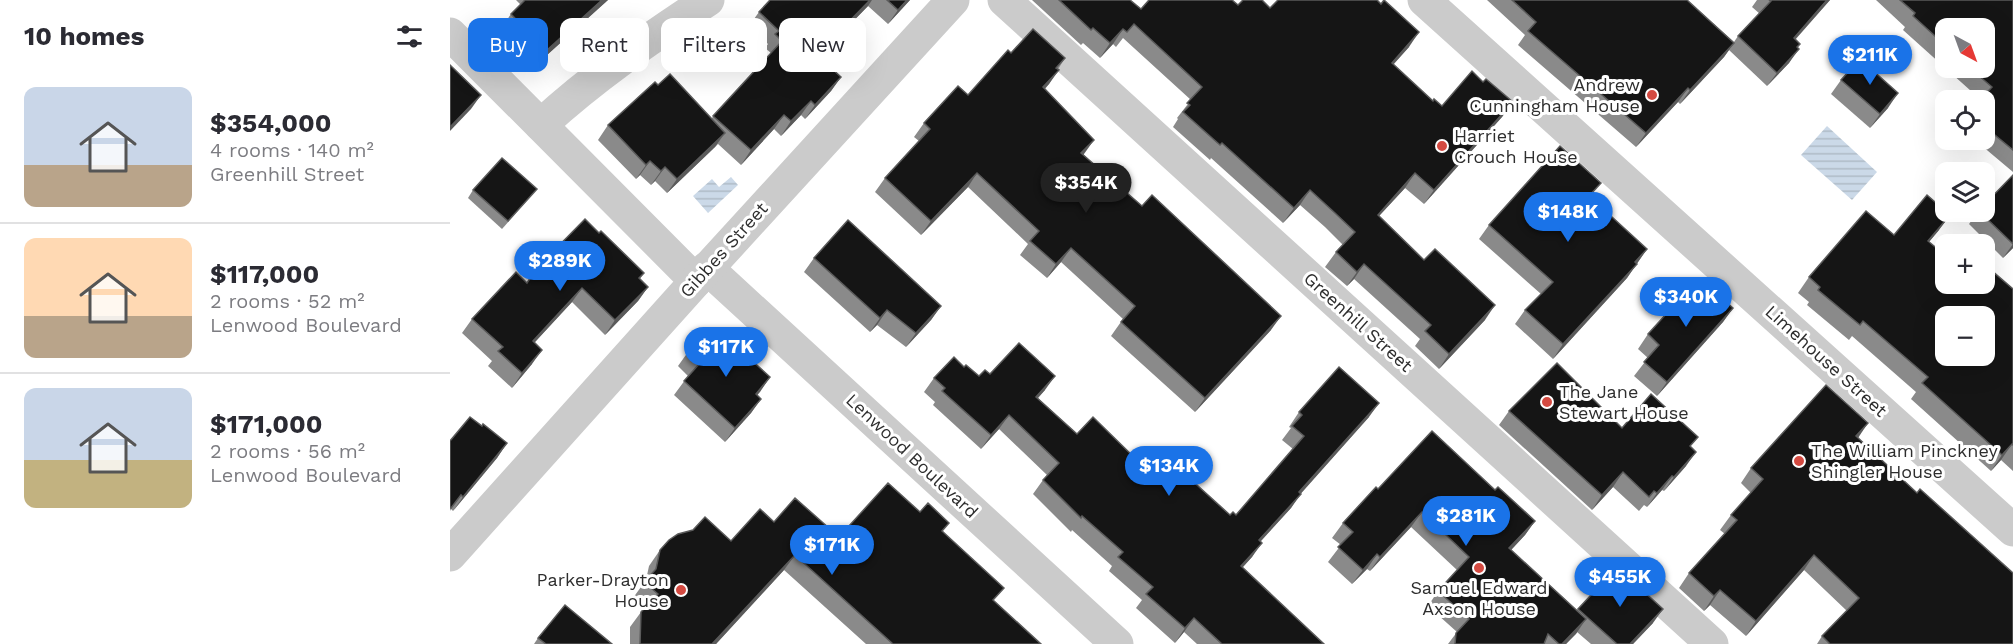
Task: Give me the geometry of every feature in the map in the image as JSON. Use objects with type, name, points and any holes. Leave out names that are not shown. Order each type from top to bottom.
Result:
[{"type":"street","points":[[541,125],[564,104],[621,61],[708,0]]},
{"type":"street","name":"Gibbes Street","points":[[450,555],[702,274],[953,0]]},
{"type":"street","name":"Greenhill Street","points":[[1004,0],[1712,644]]},
{"type":"street","name":"Limehouse Street","points":[[1424,0],[2013,530]]},
{"type":"street","name":"Lenwood Boulevard","points":[[450,34],[541,125],[702,274],[1118,644]]},
{"type":"water","points":[[1827,126],[1877,172],[1852,200],[1801,155]]},
{"type":"water","points":[[731,177],[738,185],[708,213],[693,196],[712,179],[719,187]]},
{"type":"building","points":[[525,0],[602,0],[582,18],[560,18],[560,38],[548,49],[548,18],[515,18],[511,14]]},
{"type":"building","points":[[770,0],[870,0],[853,18],[779,18],[779,31],[759,12]]},
{"type":"building","points":[[887,0],[907,0],[898,10]]},
{"type":"building","points":[[1059,0],[1130,0],[1141,9],[1149,0],[1232,0],[1238,5],[1243,0],[1262,0],[1270,8],[1278,0],[1377,0],[1381,4],[1384,0],[1419,32],[1392,63],[1433,101],[1434,99],[1442,106],[1472,71],[1483,82],[1486,79],[1513,102],[1434,190],[1415,173],[1378,215],[1424,260],[1435,249],[1495,305],[1449,354],[1425,331],[1431,325],[1364,264],[1357,272],[1336,252],[1355,232],[1310,190],[1294,208],[1222,143],[1220,145],[1183,112],[1190,105],[1187,103],[1202,87],[1134,24],[1127,32],[1123,29],[1110,43],[1093,28],[1091,30]]},
{"type":"building","points":[[1512,0],[1687,0],[1734,43],[1646,133],[1528,31],[1536,22]]},
{"type":"building","points":[[1769,0],[1827,0],[1794,38],[1800,44],[1797,47],[1799,49],[1777,73],[1738,36],[1771,1]]},
{"type":"building","points":[[1900,0],[2013,0],[2013,150],[1995,135],[1995,90],[1989,90],[1992,87],[1982,78],[1995,78],[1995,18],[1935,18],[1935,36],[1913,16],[1915,13]]},
{"type":"building","points":[[1033,29],[1065,58],[1056,68],[1059,70],[1043,87],[1094,140],[1081,153],[1142,206],[1152,195],[1281,316],[1205,398],[1121,322],[1135,306],[1071,248],[1056,264],[1030,241],[1039,231],[977,173],[931,221],[885,178],[930,129],[924,123],[958,86],[968,95],[1008,50],[1011,53]]},
{"type":"building","points":[[779,44],[779,72],[836,72],[841,77],[815,105],[811,101],[791,121],[784,115],[751,150],[713,116],[753,72],[767,72],[767,57]]},
{"type":"building","points":[[1860,59],[1898,93],[1880,114],[1841,80]]},
{"type":"building","points":[[450,65],[481,95],[450,127]]},
{"type":"building","points":[[670,74],[725,133],[677,179],[665,167],[661,171],[650,161],[646,165],[608,125],[655,82],[658,85]]},
{"type":"building","points":[[1560,146],[1601,183],[1589,196],[1647,249],[1635,262],[1637,264],[1563,344],[1525,310],[1553,282],[1489,225]]},
{"type":"building","points":[[502,158],[537,189],[508,221],[473,190]]},
{"type":"building","points":[[2013,175],[2013,244],[1990,222],[1995,222],[1995,194]]},
{"type":"building","points":[[1927,195],[1935,202],[1935,222],[1944,222],[1928,241],[1935,247],[1935,294],[1995,294],[1995,273],[2013,289],[2013,445],[2002,455],[1922,383],[1928,377],[1863,321],[1860,325],[1818,290],[1820,287],[1809,277],[1866,211],[1894,235]]},
{"type":"building","points":[[585,219],[599,233],[601,231],[644,273],[639,278],[648,287],[615,320],[582,288],[533,341],[542,350],[522,373],[498,351],[503,347],[472,319],[516,272],[527,283],[537,268]]},
{"type":"building","points":[[848,220],[941,306],[916,333],[887,310],[880,318],[814,258]]},
{"type":"building","points":[[1699,278],[1733,308],[1667,382],[1644,362],[1659,345],[1648,334]]},
{"type":"building","points":[[708,330],[721,342],[726,337],[770,377],[756,394],[761,399],[735,428],[684,381],[700,363],[688,352]]},
{"type":"building","points":[[1019,343],[1055,376],[1036,397],[1077,434],[1093,417],[1141,464],[1155,447],[1230,515],[1233,512],[1236,515],[1304,436],[1292,426],[1302,415],[1299,412],[1339,367],[1379,403],[1299,492],[1301,494],[1259,540],[1262,543],[1241,566],[1324,644],[1222,644],[1194,618],[1185,628],[1146,594],[1153,587],[1118,557],[1123,552],[1082,516],[1081,518],[1043,480],[1059,463],[1009,415],[991,435],[942,391],[945,388],[934,378],[954,357],[964,367],[966,365],[979,376],[985,370],[990,374]]},
{"type":"building","points":[[1557,363],[1622,428],[1651,394],[1698,437],[1690,446],[1696,452],[1674,477],[1672,476],[1657,493],[1654,491],[1649,497],[1623,472],[1602,495],[1509,411]]},
{"type":"building","points":[[1826,385],[1868,423],[1856,436],[1917,493],[1920,489],[2013,573],[2013,644],[1830,644],[1822,636],[1859,598],[1814,555],[1756,621],[1720,590],[1714,596],[1689,573],[1737,520],[1731,515],[1763,479],[1751,468]]},
{"type":"building","points":[[470,417],[507,443],[463,497],[461,495],[451,508],[450,441]]},
{"type":"building","points":[[1432,431],[1495,490],[1498,487],[1535,521],[1509,548],[1586,619],[1562,644],[1548,634],[1544,644],[1455,644],[1456,633],[1469,619],[1438,591],[1469,557],[1422,512],[1380,557],[1377,554],[1363,570],[1338,547],[1353,532],[1343,523]]},
{"type":"building","points":[[888,483],[920,512],[928,503],[949,523],[942,531],[1004,588],[993,600],[1041,644],[893,644],[795,555],[712,644],[640,644],[641,612],[658,594],[644,582],[656,569],[660,550],[678,534],[693,530],[705,517],[731,541],[760,509],[774,522],[795,498],[839,537]]},
{"type":"building","points":[[1617,567],[1663,609],[1630,644],[1617,644],[1578,609]]},
{"type":"building","points":[[565,605],[612,644],[546,644],[538,638]]},
{"type":"place","name":"Andrew Cunningham House","points":[[1652,95]]},
{"type":"place","name":"Harriet Crouch House","points":[[1442,146]]},
{"type":"place","name":"The Jane Stewart House","points":[[1547,402]]},
{"type":"place","name":"The William Pinckney Shingler House","points":[[1799,461]]},
{"type":"place","name":"Samuel Edward Axson House","points":[[1479,568]]},
{"type":"place","name":"Parker-Drayton House","points":[[681,590]]}]
